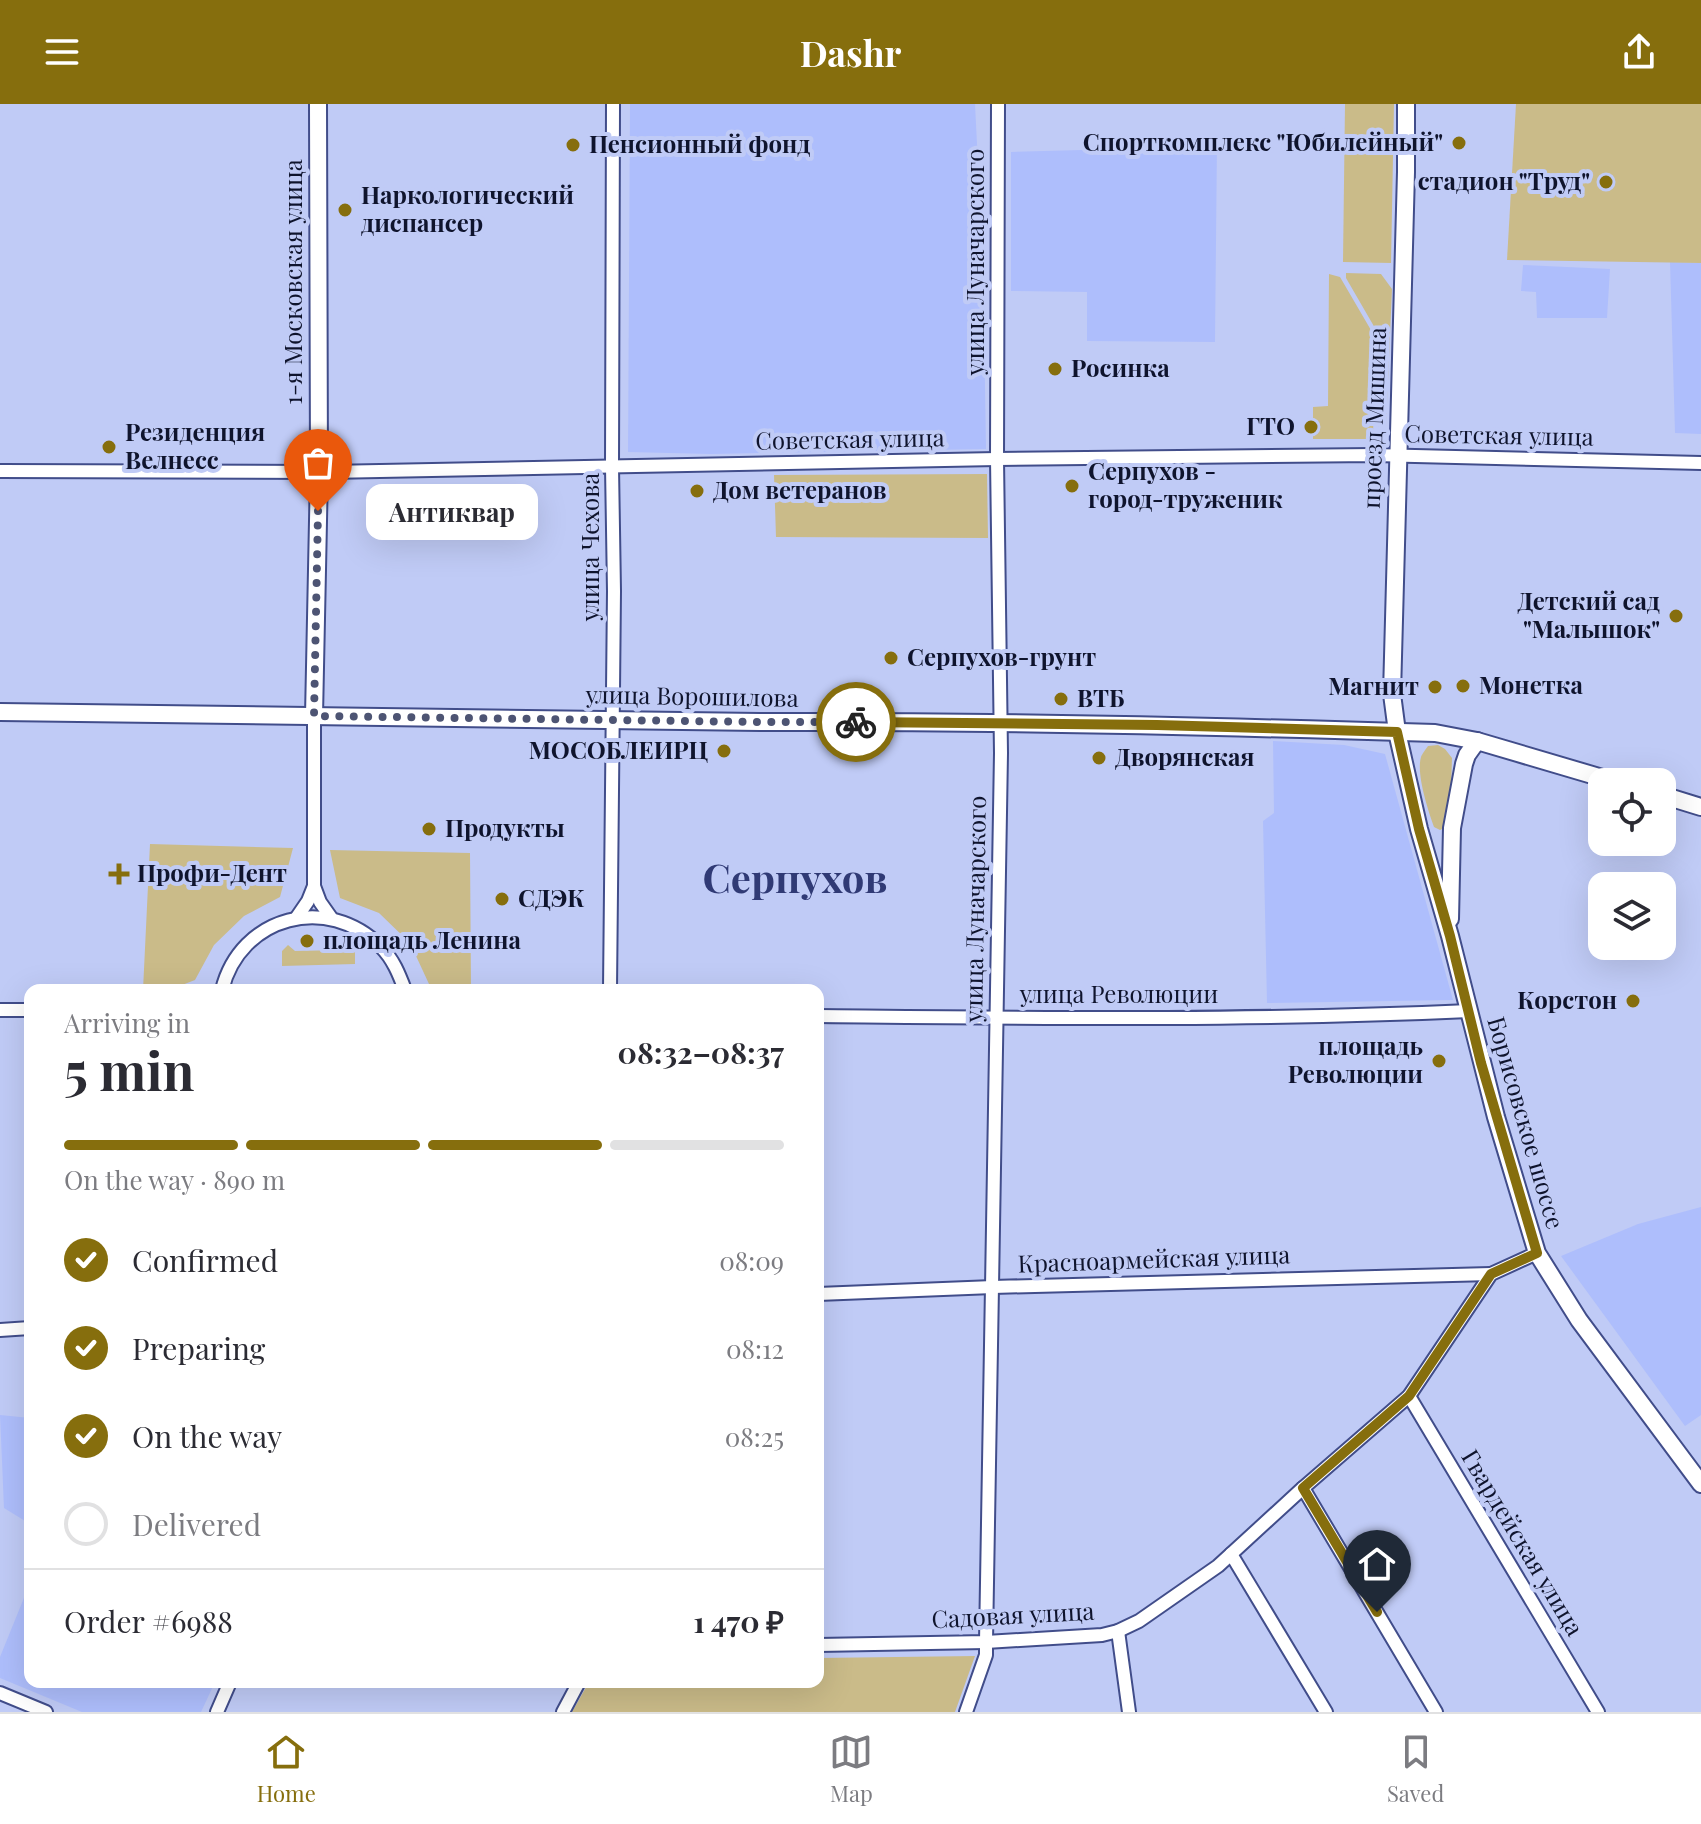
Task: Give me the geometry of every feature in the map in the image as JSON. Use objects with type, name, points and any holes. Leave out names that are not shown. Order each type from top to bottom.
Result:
[{"type":"main road","name":"1-я Московская улица","points":[[314,716],[319,472],[318,104]]},
{"type":"main road","name":"проезд Мишина","points":[[1397,732],[1392,694],[1406,104]]},
{"type":"main road","name":"улица Ворошилова","points":[[0,712],[1157,725],[1435,733],[1477,741],[1588,774]]},
{"type":"main road","name":"Борисовское шоссе","points":[[1397,732],[1419,829],[1450,936],[1492,1104],[1537,1253],[1579,1320],[1701,1484]]},
{"type":"main road","points":[[1450,936],[1452,828],[1464,764],[1477,741]]},
{"type":"main road","points":[[1676,799],[1701,807]]},
{"type":"main road","points":[[1419,829],[1439,837],[1452,828]]},
{"type":"street","name":"улица Чехова","points":[[610,984],[614,591],[613,104]]},
{"type":"street","name":"улица Луначарского","points":[[966,1712],[986,1655],[1000,724],[998,104]]},
{"type":"street","name":"Советская улица","points":[[0,471],[319,472],[997,459],[1397,456],[1701,463]]},
{"type":"street","name":"1-я Московская улица","points":[[314,716],[314,886]]},
{"type":"street","points":[[297,917],[314,886]]},
{"type":"street","points":[[314,886],[332,919]]},
{"type":"street","points":[[224,984],[230,965],[246,944],[268,928],[297,917],[316,916],[346,923],[369,936],[384,949],[402,984]]},
{"type":"street","points":[[0,1010],[24,1010]]},
{"type":"street","name":"улица Революции","points":[[824,1016],[1385,1015],[1469,1011]]},
{"type":"street","points":[[1491,1274],[1537,1253]]},
{"type":"street","name":"Красноармейская улица","points":[[824,1294],[1491,1274]]},
{"type":"street","name":"Садовая улица","points":[[824,1645],[986,1642],[1102,1635],[1139,1621],[1218,1566],[1409,1396],[1491,1274]]},
{"type":"street","points":[[0,1330],[24,1328]]},
{"type":"street","name":"Гвардейская улица","points":[[1409,1396],[1598,1712]]},
{"type":"street","points":[[1303,1488],[1436,1712]]},
{"type":"street","points":[[1231,1554],[1325,1712]]},
{"type":"street","points":[[1118,1631],[1129,1712]]},
{"type":"street","points":[[217,1712],[227,1688]]},
{"type":"street","points":[[563,1712],[576,1688]]},
{"type":"street","points":[[0,1693],[46,1712]]},
{"type":"shaded area","points":[[630,104],[975,104],[983,263],[986,449],[711,454],[628,452]]},
{"type":"shaded area","points":[[1345,104],[1394,104],[1391,263],[1343,262]]},
{"type":"shaded area","name":"стадион \"Труд\"","points":[[1516,104],[1701,104],[1701,263],[1507,260]]},
{"type":"shaded area","points":[[1217,142],[1215,342],[1087,341],[1087,292],[1011,291],[1011,152],[1082,150],[1103,143]]},
{"type":"shaded area","points":[[1670,262],[1701,263],[1701,434],[1675,433]]},
{"type":"shaded area","points":[[1523,265],[1610,269],[1607,318],[1537,318],[1536,292],[1521,291]]},
{"type":"shaded area","points":[[1346,273],[1381,274],[1392,289],[1386,427],[1378,426],[1379,335]]},
{"type":"shaded area","points":[[1329,274],[1340,277],[1375,337],[1373,439],[1313,439],[1313,407],[1328,406]]},
{"type":"shaded area","points":[[987,474],[988,538],[776,537],[774,475]]},
{"type":"shaded area","points":[[1273,741],[1344,745],[1385,754],[1453,1000],[1267,1003],[1263,821],[1274,813]]},
{"type":"shaded area","points":[[1438,745],[1452,758],[1450,820],[1447,827],[1440,830],[1434,827],[1429,811],[1421,782],[1420,764],[1428,746]]},
{"type":"shaded area","points":[[150,844],[293,848],[280,897],[244,916],[214,945],[195,980],[185,984],[143,984]]},
{"type":"shaded area","points":[[330,850],[470,853],[471,984],[429,984],[410,943],[379,913],[340,898]]},
{"type":"shaded area","points":[[349,944],[355,949],[355,964],[282,966],[282,951],[288,945],[295,951],[343,950]]},
{"type":"shaded area","points":[[1701,1207],[1701,1415],[1685,1426],[1561,1256],[1638,1224]]},
{"type":"shaded area","points":[[0,1415],[24,1417],[24,1520],[4,1508]]},
{"type":"shaded area","points":[[24,1598],[24,1688],[0,1678],[0,1657]]},
{"type":"shaded area","points":[[975,1656],[955,1712],[572,1712],[586,1688],[824,1688],[824,1658]]},
{"type":"shaded area","points":[[24,1688],[212,1688],[201,1712],[82,1712]]},
{"type":"way so far","points":[[318,511],[314,716],[856,722]]},
{"type":"place","name":"Спорткомплекс \"Юбилейный\"","points":[[1459,143]]},
{"type":"place","name":"Пенсионный фонд","points":[[573,145]]},
{"type":"place","name":"стадион \"Труд\"","points":[[1606,182]]},
{"type":"place","name":"Наркологический диспансер","points":[[345,210]]},
{"type":"place","name":"Росинка","points":[[1055,369]]},
{"type":"place","name":"ГТО","points":[[1311,427]]},
{"type":"place","name":"Резиденция Велнесс","points":[[109,447]]},
{"type":"place","name":"Серпухов - город-труженик","points":[[1072,486]]},
{"type":"place","name":"Дом ветеранов","points":[[697,491]]},
{"type":"place","name":"Антиквар","points":[[318,511]]},
{"type":"place","name":"Детский сад \"Малышок\"","points":[[1676,616]]},
{"type":"place","name":"Серпухов-грунт","points":[[891,658]]},
{"type":"place","name":"Монетка","points":[[1463,686]]},
{"type":"place","name":"Магнит","points":[[1435,687]]},
{"type":"place","name":"ВТБ","points":[[1061,699]]},
{"type":"place","name":"МОСОБЛЕИРЦ","points":[[724,751]]},
{"type":"place","name":"Дворянская","points":[[1099,758]]},
{"type":"place","name":"Продукты","points":[[429,829]]},
{"type":"place","name":"Профи-Дент","points":[[119,874]]},
{"type":"place","name":"СДЭК","points":[[502,899]]},
{"type":"place","name":"площадь Ленина","points":[[307,941]]},
{"type":"place","name":"Корстон","points":[[1633,1001]]},
{"type":"place","name":"площадь Революции","points":[[1439,1061]]},
{"type":"district","name":"Серпухов","points":[[795,879]]},
{"type":"route","points":[[856,722],[1157,725],[1397,732],[1419,829],[1450,936],[1481,1063],[1537,1253],[1491,1274],[1409,1396],[1303,1488],[1377,1612]]}]
